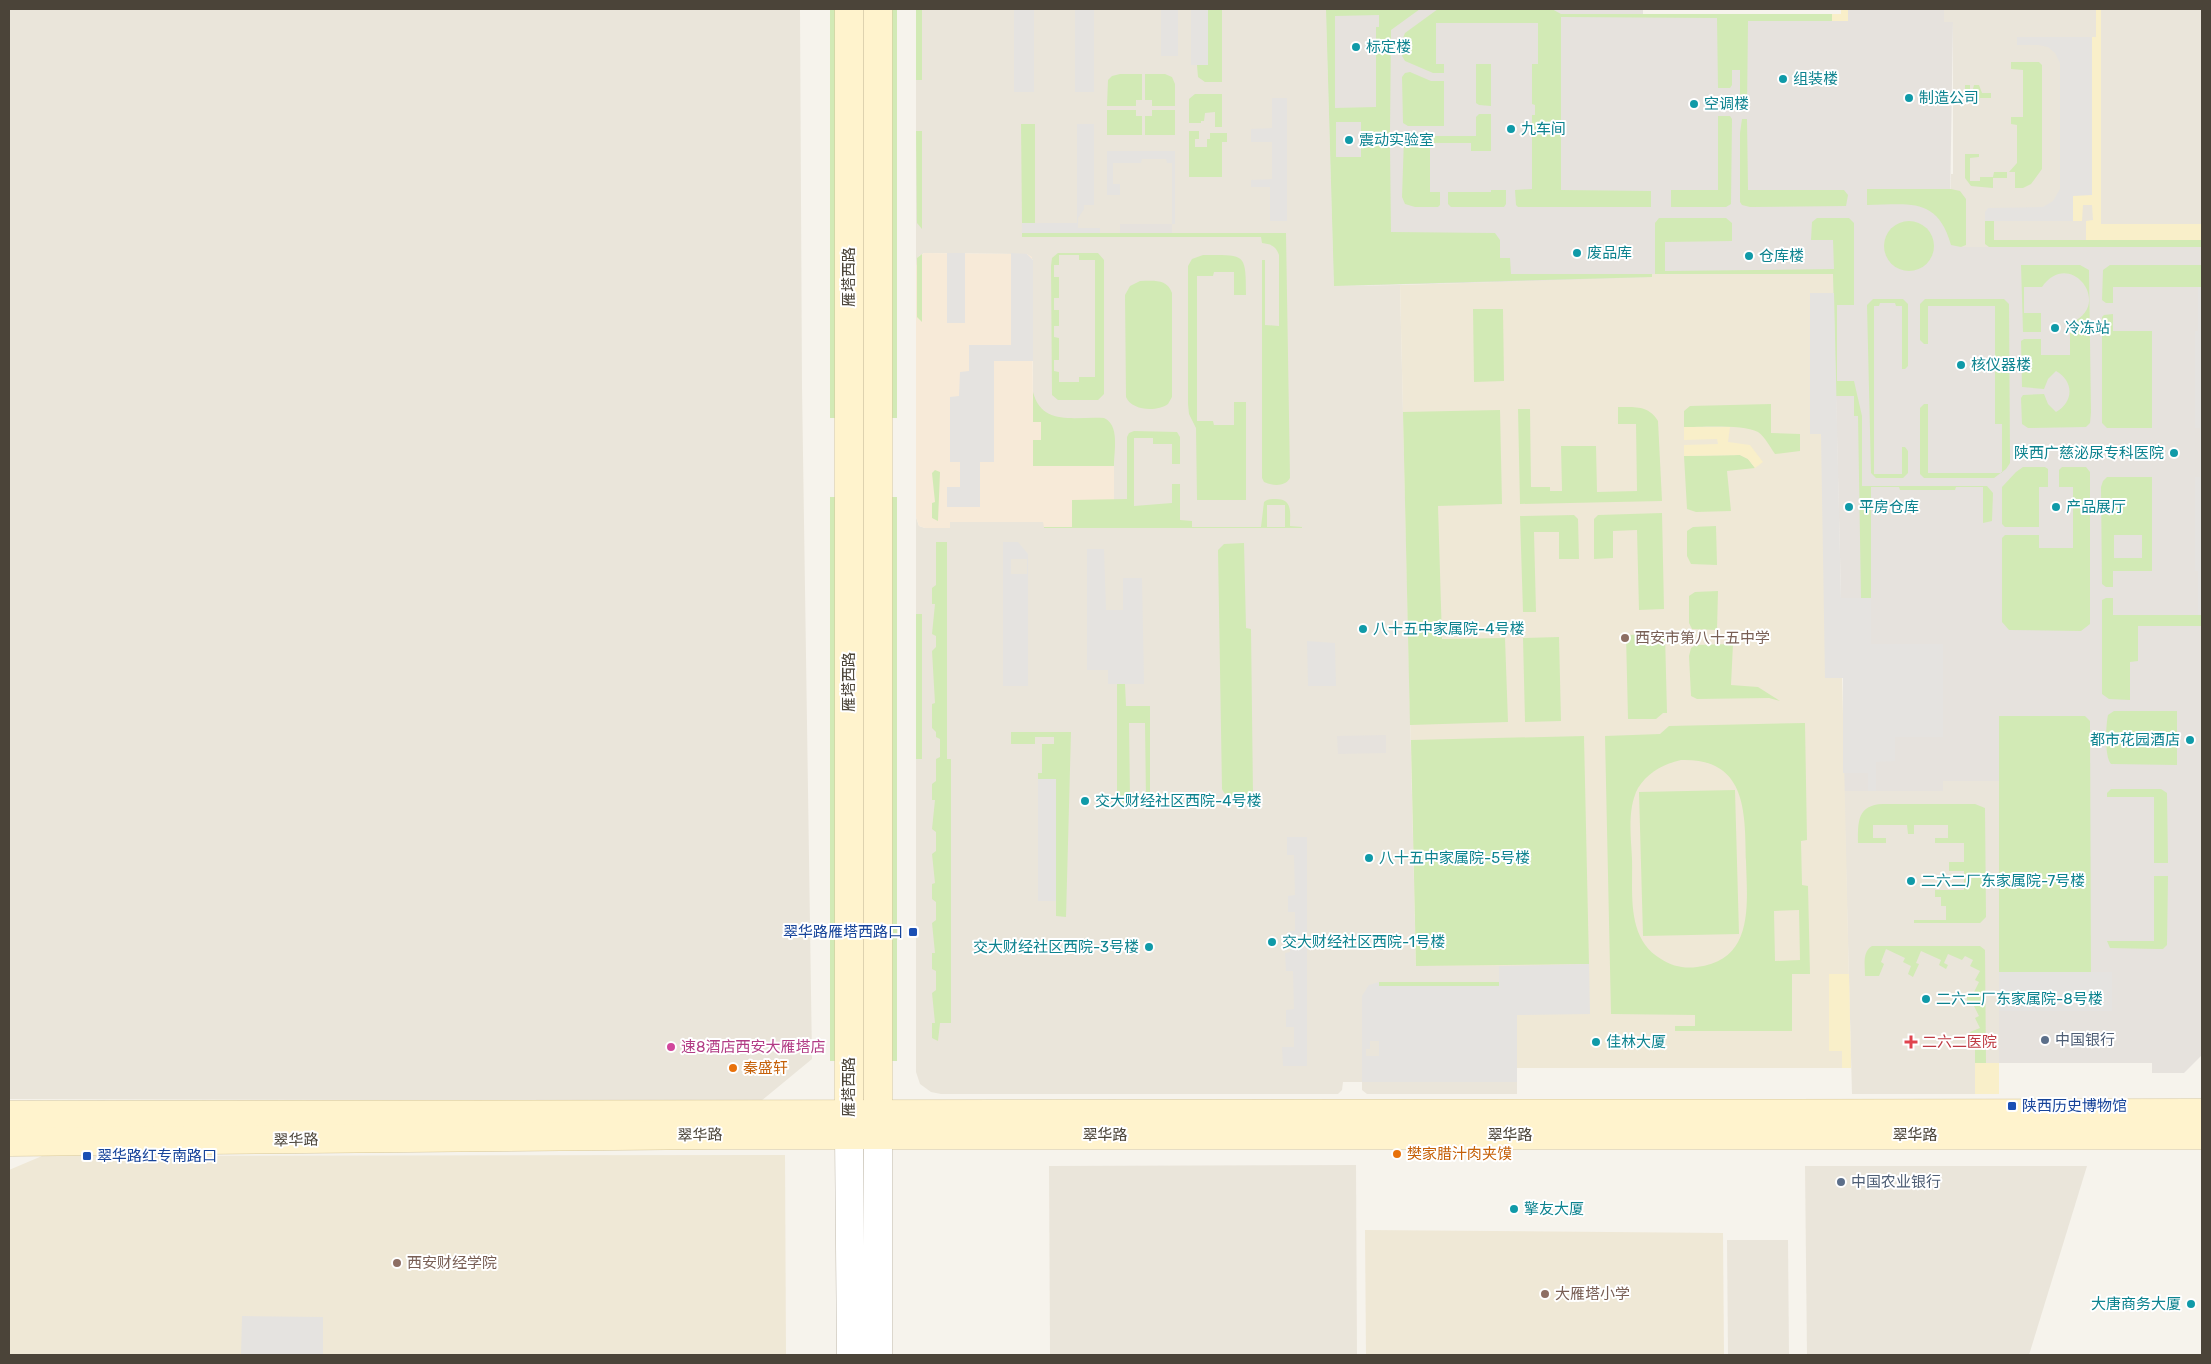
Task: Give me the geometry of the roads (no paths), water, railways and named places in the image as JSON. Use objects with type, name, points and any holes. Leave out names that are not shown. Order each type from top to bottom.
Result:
[{"type":"main road","name":"雁塔西路","points":[[850,9],[850,1124]]},
{"type":"main road","name":"雁塔西路","points":[[878,9],[878,1124]]},
{"type":"main road","name":"翠华路","points":[[878,1124],[2202,1113]]},
{"type":"main road","name":"翠华路","points":[[9,1114],[850,1124],[2202,1135]]},
{"type":"main road","name":"翠华路","points":[[9,1142],[850,1124]]},
{"type":"street","name":"雁塔西路","points":[[850,1124],[851,1355]]},
{"type":"street","name":"雁塔西路","points":[[878,1124],[878,1355]]},
{"type":"place","name":"标定楼","points":[[1356,47]]},
{"type":"place","name":"组装楼","points":[[1783,79]]},
{"type":"place","name":"制造公司","points":[[1909,98]]},
{"type":"place","name":"空调楼","points":[[1694,104]]},
{"type":"place","name":"九车间","points":[[1511,129]]},
{"type":"place","name":"震动实验室","points":[[1349,140]]},
{"type":"place","name":"废品库","points":[[1577,253]]},
{"type":"place","name":"仓库楼","points":[[1749,256]]},
{"type":"place","name":"冷冻站","points":[[2055,328]]},
{"type":"place","name":"核仪器楼","points":[[1961,365]]},
{"type":"place","name":"陕西广慈泌尿专科医院","points":[[2174,453]]},
{"type":"place","name":"平房仓库","points":[[1849,507]]},
{"type":"place","name":"产品展厅","points":[[2056,507]]},
{"type":"place","name":"八十五中家属院-4号楼","points":[[1363,629]]},
{"type":"place","name":"西安市第八十五中学","points":[[1625,638]]},
{"type":"place","name":"都市花园酒店","points":[[2190,740]]},
{"type":"place","name":"交大财经社区西院-4号楼","points":[[1085,801]]},
{"type":"place","name":"八十五中家属院-5号楼","points":[[1369,858]]},
{"type":"place","name":"二六二厂东家属院-7号楼","points":[[1911,881]]},
{"type":"place","name":"翠华路雁塔西路口","points":[[913,932]]},
{"type":"place","name":"交大财经社区西院-1号楼","points":[[1272,942]]},
{"type":"place","name":"交大财经社区西院-3号楼","points":[[1149,947]]},
{"type":"place","name":"二六二厂东家属院-8号楼","points":[[1926,999]]},
{"type":"place","name":"中国银行","points":[[2045,1040]]},
{"type":"place","name":"佳林大厦","points":[[1596,1042]]},
{"type":"place","name":"二六二医院","points":[[1911,1042]]},
{"type":"place","name":"速8酒店西安大雁塔店","points":[[671,1047]]},
{"type":"place","name":"秦盛轩","points":[[733,1068]]},
{"type":"place","name":"陕西历史博物馆","points":[[2012,1106]]},
{"type":"place","name":"樊家腊汁肉夹馍","points":[[1397,1154]]},
{"type":"place","name":"翠华路红专南路口","points":[[87,1156]]},
{"type":"place","name":"中国农业银行","points":[[1841,1182]]},
{"type":"place","name":"擎友大厦","points":[[1514,1209]]},
{"type":"place","name":"西安财经学院","points":[[397,1263]]},
{"type":"place","name":"大雁塔小学","points":[[1545,1294]]},
{"type":"place","name":"大唐商务大厦","points":[[2191,1304]]}]
